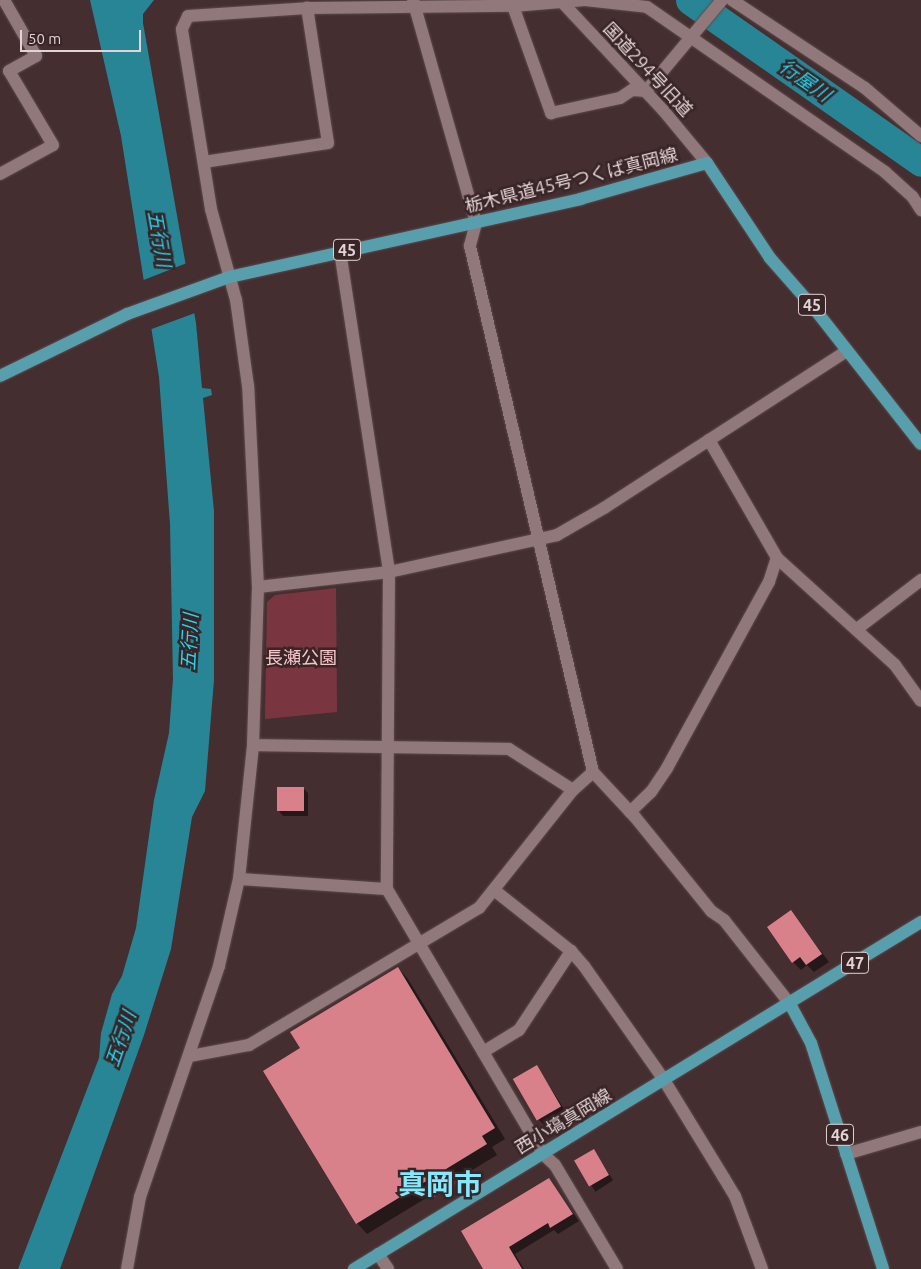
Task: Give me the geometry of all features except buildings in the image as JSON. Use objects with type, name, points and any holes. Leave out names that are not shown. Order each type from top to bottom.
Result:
[{"type":"main road","name":"栃木県道45号つくば真岡線","points":[[0,376],[127,314],[224,278],[580,199],[707,163]]},
{"type":"main road","name":"45","points":[[707,163],[770,258],[921,444]]},
{"type":"main road","name":"47","points":[[790,1004],[921,922]]},
{"type":"main road","name":"西小塙真岡線","points":[[354,1269],[790,1004]]},
{"type":"main road","name":"46","points":[[790,1004],[806,1028],[883,1269]]},
{"type":"street","points":[[0,174],[53,145],[5,74],[36,56],[4,0]]},
{"type":"street","points":[[127,1269],[140,1197],[190,1056],[219,966],[239,879],[253,744],[258,587],[248,386],[243,343],[224,278],[211,209],[182,29],[184,22],[196,13],[414,3],[513,6],[585,0],[647,7],[693,35],[885,172],[912,196],[921,210]]},
{"type":"street","points":[[513,6],[551,113],[620,98],[632,90],[646,91],[722,0]]},
{"type":"street","points":[[732,0],[865,88],[921,136]]},
{"type":"street","name":"国道294号旧道","points":[[562,2],[646,91],[707,163]]},
{"type":"street","points":[[414,3],[476,223],[470,246],[593,772],[630,812],[711,911],[724,920],[790,1004]]},
{"type":"street","points":[[204,162],[328,143],[307,8]]},
{"type":"street","points":[[340,251],[389,572],[387,888],[543,1154],[555,1165],[618,1269]]},
{"type":"street","points":[[258,587],[389,572],[557,535],[604,508],[847,351]]},
{"type":"street","points":[[709,440],[776,558],[895,665],[921,701]]},
{"type":"street","points":[[630,812],[651,792],[667,768],[769,582],[776,558]]},
{"type":"street","points":[[857,629],[921,580]]},
{"type":"street","points":[[253,744],[509,749],[573,790]]},
{"type":"street","points":[[190,1056],[249,1045],[479,908],[573,790],[593,772]]},
{"type":"street","points":[[239,879],[387,888]]},
{"type":"street","points":[[494,890],[571,951],[664,1080],[735,1196],[762,1269]]},
{"type":"street","points":[[483,1052],[519,1030],[571,951]]},
{"type":"street","points":[[846,1154],[921,1132]]},
{"type":"street","points":[[378,1254],[388,1269]]},
{"type":"green space","name":"長瀬公園","points":[[336,588],[337,712],[265,719],[267,602],[275,595]]},
{"type":"green space","points":[[450,1170],[458,1183],[433,1198],[425,1185]]},
{"type":"water","name":"五行川","points":[[90,0],[154,0],[143,14],[143,23],[196,323],[202,388],[211,389],[212,395],[203,398],[214,511],[214,680],[205,791],[192,817],[171,949],[144,1035],[60,1269],[18,1269],[99,1058],[101,1033],[112,994],[122,976],[136,928],[154,800],[169,733],[173,679],[170,524],[159,377],[121,136]]},
{"type":"pier","points":[[187,263],[195,313],[149,330],[141,281]]},
{"type":"waterway","name":"行屋川","points":[[690,0],[921,162]]},
{"type":"district","name":"真岡市","points":[[440,1184]]}]
